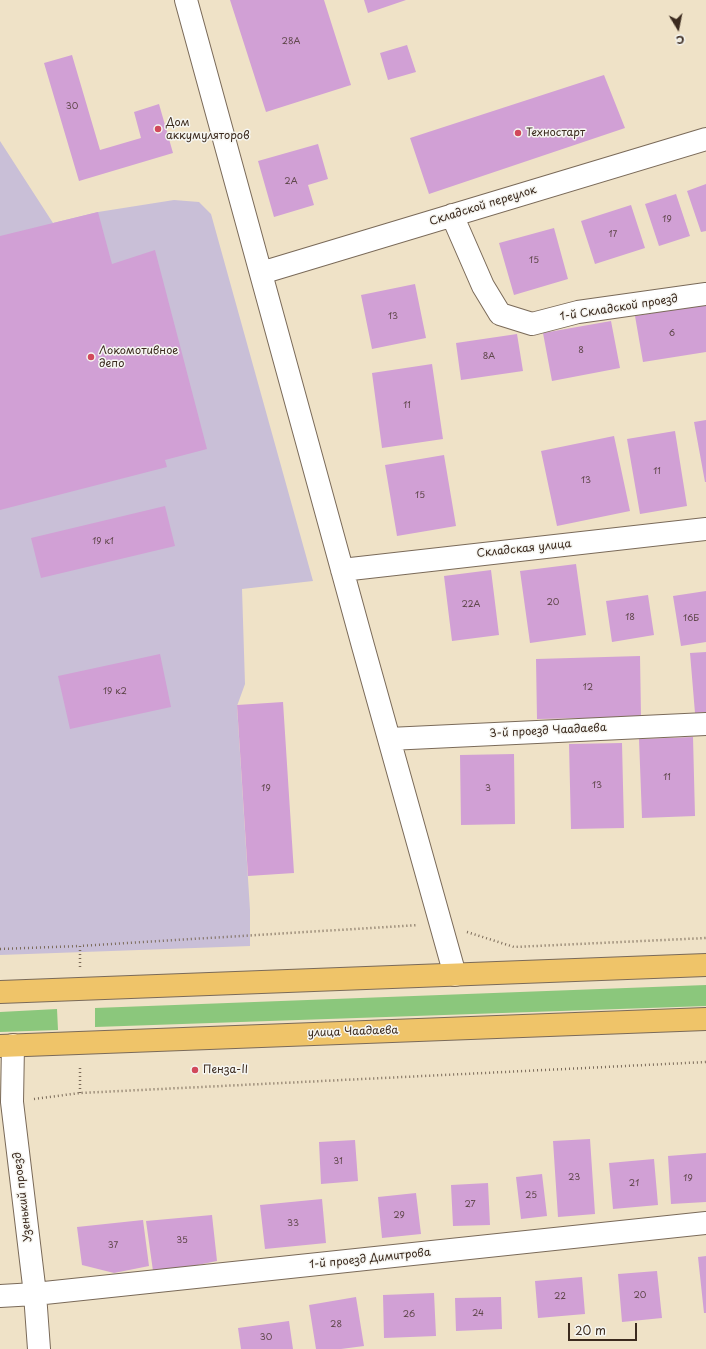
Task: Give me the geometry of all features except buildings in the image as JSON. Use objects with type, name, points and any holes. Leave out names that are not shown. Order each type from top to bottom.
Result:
[{"type":"main road","points":[[0,992],[706,966]]},
{"type":"main road","name":"улица Чаадаева","points":[[7,1046],[706,1018]]},
{"type":"street","points":[[186,0],[342,570],[455,975]]},
{"type":"street","name":"Складской переулок","points":[[261,273],[706,139]]},
{"type":"street","name":"1-й Складской проезд","points":[[452,215],[483,286],[500,314],[532,324],[578,312],[706,294]]},
{"type":"street","name":"Складская улица","points":[[342,570],[706,529]]},
{"type":"street","name":"3-й проезд Чаадаева","points":[[389,739],[706,724]]},
{"type":"street","name":"Узенький проезд","points":[[7,1046],[12,1102],[35,1294],[39,1349]]},
{"type":"street","name":"1-й проезд Димитрова","points":[[0,1296],[35,1294],[706,1224]]},
{"type":"path","points":[[441,924],[514,947],[706,938]]},
{"type":"path","points":[[0,949],[80,946]]},
{"type":"path","points":[[12,1102],[80,1093],[706,1062]]},
{"type":"shaded area","points":[[0,141],[53,223],[98,212],[174,200],[199,202],[211,214],[313,581],[242,589],[245,684],[237,706],[250,910],[250,946],[0,955]]},
{"type":"green space","points":[[706,985],[706,1006],[95,1027],[95,1008]]},
{"type":"green space","points":[[57,1009],[58,1030],[0,1032],[0,1012]]},
{"type":"place","name":"Дом аккумуляторов","points":[[158,129]]},
{"type":"place","name":"Техностарт","points":[[518,133]]},
{"type":"place","name":"Локомотивное депо","points":[[91,357]]},
{"type":"place","name":"Пенза-II","points":[[195,1070]]}]
